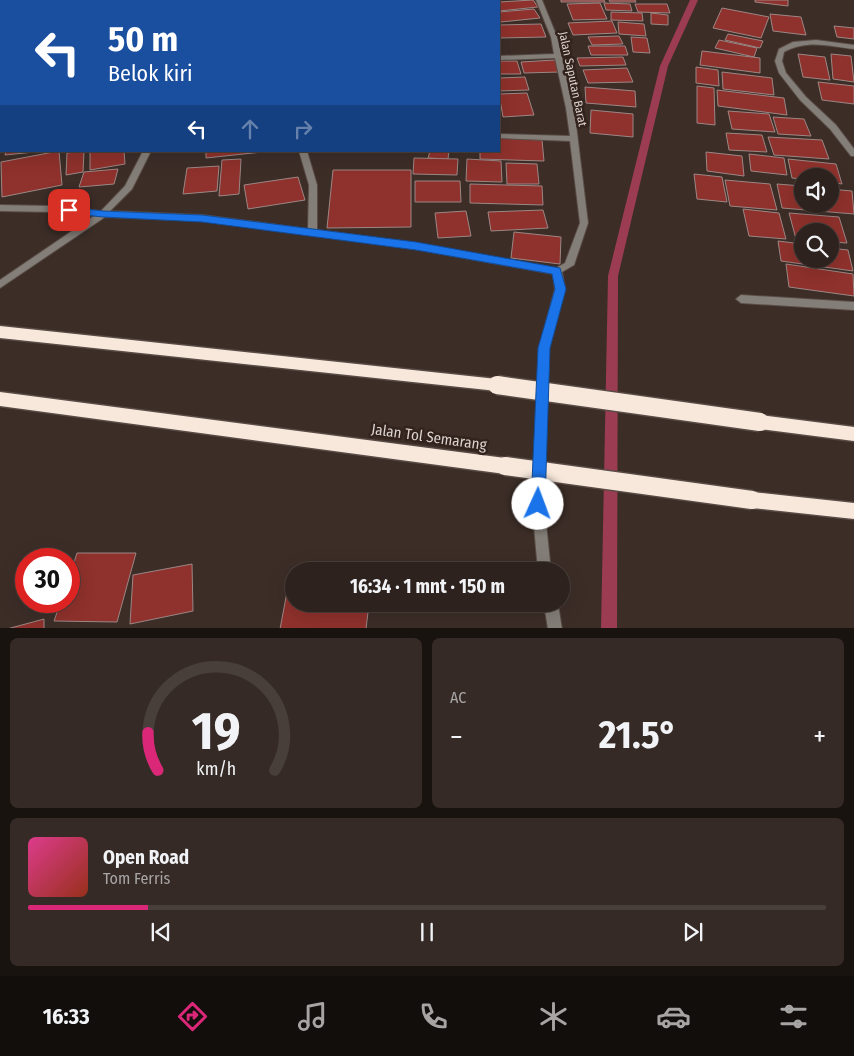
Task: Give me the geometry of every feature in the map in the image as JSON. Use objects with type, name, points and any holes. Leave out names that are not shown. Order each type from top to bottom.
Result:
[{"type":"highway","points":[[0,332],[497,385],[854,434]]},
{"type":"highway","name":"Jalan Tol Semarang","points":[[0,399],[752,500],[854,511]]},
{"type":"street","name":"Jalan Saputan Barat","points":[[539,0],[554,37],[570,108],[584,223],[569,265],[556,271]]},
{"type":"street","points":[[853,153],[833,127],[792,88],[778,67],[778,57],[784,49],[793,44],[808,43],[854,47]]},
{"type":"street","points":[[500,58],[558,56]]},
{"type":"street","points":[[500,136],[574,139]]},
{"type":"street","points":[[0,285],[103,214],[129,187],[146,152]]},
{"type":"street","points":[[303,152],[313,185],[312,232]]},
{"type":"street","points":[[0,208],[52,209],[103,214],[202,218],[416,246],[547,271],[556,271],[560,289],[544,348],[538,504],[542,524],[543,562]]},
{"type":"street","points":[[741,299],[854,306]]},
{"type":"street","points":[[552,612],[555,628]]},
{"type":"building","points":[[533,0],[538,7],[500,11],[500,2]]},
{"type":"building","points":[[561,0],[604,0],[605,2],[561,2]]},
{"type":"building","points":[[609,0],[635,0],[636,2],[610,2]]},
{"type":"building","points":[[755,0],[788,0],[788,6],[755,2]]},
{"type":"building","points":[[600,3],[607,19],[573,20],[567,4]]},
{"type":"building","points":[[604,3],[630,4],[632,11],[606,10]]},
{"type":"building","points":[[635,4],[667,4],[670,13],[638,12]]},
{"type":"building","points":[[722,8],[769,17],[761,38],[713,28]]},
{"type":"building","points":[[534,9],[540,18],[501,22],[500,12]]},
{"type":"building","points":[[611,12],[642,13],[643,21],[611,20]]},
{"type":"building","points":[[651,13],[668,15],[668,25],[651,24]]},
{"type":"building","points":[[770,14],[801,17],[806,35],[773,31]]},
{"type":"building","points":[[612,21],[617,33],[573,35],[568,23]]},
{"type":"building","points":[[618,22],[644,24],[646,36],[619,34]]},
{"type":"building","points":[[541,24],[546,37],[500,38],[500,25]]},
{"type":"building","points":[[834,26],[854,28],[854,39],[837,37]]},
{"type":"building","points":[[728,34],[763,41],[760,48],[725,40]]},
{"type":"building","points":[[619,36],[623,44],[592,45],[588,37]]},
{"type":"building","points":[[631,37],[647,38],[650,53],[633,52]]},
{"type":"building","points":[[719,40],[757,48],[754,57],[715,48]]},
{"type":"building","points":[[588,46],[625,46],[628,55],[591,55]]},
{"type":"building","points":[[702,51],[760,58],[760,73],[700,65]]},
{"type":"building","points":[[798,54],[825,57],[830,80],[803,77]]},
{"type":"building","points":[[831,54],[851,56],[854,82],[833,79]]},
{"type":"building","points":[[623,57],[626,65],[580,66],[577,58]]},
{"type":"building","points":[[555,60],[560,72],[524,73],[521,62]]},
{"type":"building","points":[[500,61],[517,61],[521,74],[500,74]]},
{"type":"building","points":[[696,67],[718,70],[719,86],[696,83]]},
{"type":"building","points":[[627,68],[633,82],[588,83],[583,70]]},
{"type":"building","points":[[722,72],[772,78],[774,95],[723,89]]},
{"type":"building","points":[[525,77],[529,90],[500,91],[500,78]]},
{"type":"building","points":[[818,82],[854,86],[854,104],[822,100]]},
{"type":"building","points":[[697,86],[714,88],[715,125],[697,123]]},
{"type":"building","points":[[585,87],[635,91],[636,107],[586,103]]},
{"type":"building","points":[[717,90],[784,98],[787,115],[718,106]]},
{"type":"building","points":[[527,93],[534,115],[503,117],[500,94]]},
{"type":"building","points":[[591,110],[633,114],[633,137],[590,133]]},
{"type":"building","points":[[728,111],[769,114],[775,132],[732,129]]},
{"type":"building","points":[[773,117],[804,119],[811,136],[778,134]]},
{"type":"building","points":[[726,133],[762,135],[767,152],[729,150]]},
{"type":"building","points":[[768,137],[822,140],[829,159],[774,155]]},
{"type":"building","points":[[500,138],[542,140],[544,161],[480,159],[480,152],[500,152]]},
{"type":"building","points":[[6,152],[34,152],[5,155]]},
{"type":"building","points":[[59,152],[62,185],[2,197],[1,162]]},
{"type":"building","points":[[84,152],[83,172],[66,175],[67,153]]},
{"type":"building","points":[[90,152],[124,152],[125,164],[90,170]]},
{"type":"building","points":[[206,152],[263,152],[206,158]]},
{"type":"building","points":[[430,152],[449,152],[448,159],[428,158]]},
{"type":"building","points":[[706,152],[742,156],[744,176],[707,171]]},
{"type":"building","points":[[749,154],[784,158],[787,175],[751,171]]},
{"type":"building","points":[[414,158],[458,159],[457,175],[413,174]]},
{"type":"building","points":[[241,159],[239,194],[219,196],[222,160]]},
{"type":"building","points":[[467,159],[501,161],[502,182],[466,181]]},
{"type":"building","points":[[788,159],[836,164],[837,168],[794,168],[794,178],[792,178]]},
{"type":"building","points":[[506,163],[537,164],[539,184],[507,184]]},
{"type":"building","points":[[219,166],[217,191],[183,194],[187,168]]},
{"type":"building","points":[[118,169],[114,184],[79,187],[84,172]]},
{"type":"building","points":[[333,170],[411,170],[411,227],[327,228]]},
{"type":"building","points":[[694,174],[722,177],[727,202],[697,199]]},
{"type":"building","points":[[298,177],[305,200],[248,209],[244,185]]},
{"type":"building","points":[[725,180],[770,184],[777,210],[730,206]]},
{"type":"building","points":[[415,181],[460,181],[461,202],[415,202]]},
{"type":"building","points":[[470,184],[542,186],[543,205],[470,203]]},
{"type":"building","points":[[777,184],[794,185],[794,209],[782,208]]},
{"type":"building","points":[[839,190],[852,191],[854,214],[839,213]]},
{"type":"building","points":[[743,209],[779,213],[786,239],[749,236]]},
{"type":"building","points":[[543,210],[548,228],[491,231],[488,212]]},
{"type":"building","points":[[466,211],[471,236],[438,238],[435,213]]},
{"type":"building","points":[[789,213],[839,217],[847,243],[839,243],[839,223],[794,223],[794,232]]},
{"type":"building","points":[[514,232],[561,237],[560,264],[511,258]]},
{"type":"building","points":[[778,241],[794,243],[794,263],[781,261]]},
{"type":"building","points":[[839,249],[848,250],[853,271],[831,268],[839,268]]},
{"type":"building","points":[[786,264],[794,265],[794,268],[813,268],[853,274],[854,296],[789,287]]},
{"type":"building","points":[[80,553],[136,553],[117,622],[54,621],[57,613],[80,613]]},
{"type":"building","points":[[192,564],[193,611],[130,624],[133,575]]},
{"type":"building","points":[[285,603],[285,612],[368,612],[366,628],[280,628]]},
{"type":"building","points":[[44,619],[44,628],[11,628]]},
{"type":"waterway","points":[[609,628],[613,276],[664,66],[694,0]]},
{"type":"route","points":[[69,210],[103,214],[202,218],[416,246],[547,271],[556,271],[560,289],[544,348],[538,504]]}]
